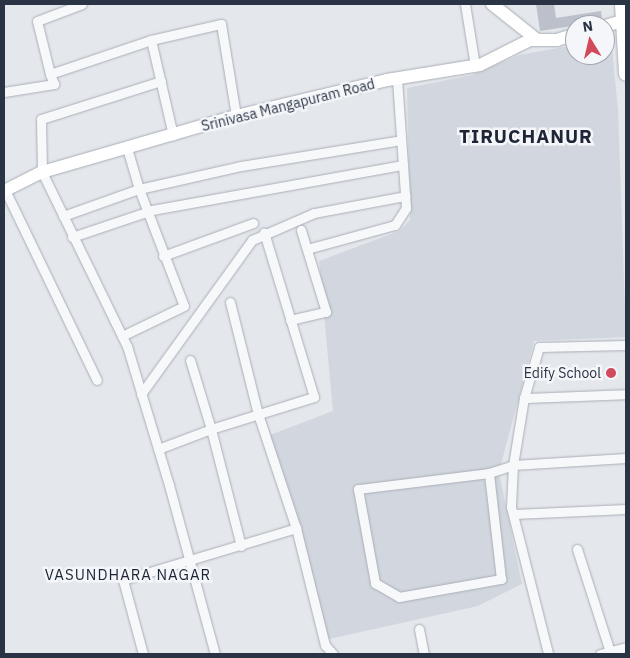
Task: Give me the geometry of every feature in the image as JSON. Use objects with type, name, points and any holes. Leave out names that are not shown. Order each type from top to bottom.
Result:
[{"type":"main road","points":[[622,4],[626,74]]},
{"type":"street","points":[[4,92],[54,84],[37,21],[82,4]]},
{"type":"street","points":[[465,4],[475,66]]},
{"type":"street","points":[[492,4],[536,39]]},
{"type":"street","points":[[615,23],[623,21]]},
{"type":"street","points":[[50,74],[151,40],[221,24],[236,116]]},
{"type":"street","name":"Srinivasa Mangapuram Road","points":[[5,191],[42,172],[236,116],[397,79],[475,66],[536,39],[550,40],[565,36]]},
{"type":"street","points":[[151,40],[174,135]]},
{"type":"street","points":[[307,249],[395,225],[406,208],[397,79]]},
{"type":"street","points":[[161,81],[41,119],[42,172],[72,237],[122,336],[158,449],[215,654]]},
{"type":"street","points":[[63,216],[139,189],[241,166],[401,140]]},
{"type":"street","points":[[122,336],[184,306],[146,212],[127,148]]},
{"type":"street","points":[[72,237],[146,212],[403,165]]},
{"type":"street","points":[[5,191],[96,380]]},
{"type":"street","points":[[141,394],[252,240],[264,232],[314,213],[405,196]]},
{"type":"street","points":[[164,256],[253,223]]},
{"type":"street","points":[[290,320],[326,312],[301,230]]},
{"type":"street","points":[[158,449],[211,429],[314,397],[264,232]]},
{"type":"street","points":[[230,302],[258,414],[296,528],[325,645],[332,654]]},
{"type":"street","points":[[546,654],[511,507],[513,465],[524,398],[539,347],[626,345]]},
{"type":"street","points":[[190,360],[211,429],[241,546]]},
{"type":"street","points":[[524,398],[626,394]]},
{"type":"street","points":[[489,473],[501,579],[399,597],[375,583],[358,489],[489,473],[513,465],[626,458]]},
{"type":"street","points":[[514,514],[626,510]]},
{"type":"street","points":[[143,654],[123,580],[296,528]]},
{"type":"street","points":[[577,549],[605,653],[626,647]]},
{"type":"street","points":[[419,629],[424,654]]},
{"type":"shaded area","points":[[565,47],[565,65],[614,65],[618,110],[626,337],[534,341],[499,472],[522,584],[478,606],[329,639],[270,435],[333,411],[319,261],[399,231],[410,220],[407,88],[472,75],[519,55]]},
{"type":"building","points":[[536,4],[554,4],[556,18],[565,17],[565,27],[540,31]]},
{"type":"building","points":[[601,11],[602,15],[575,15]]},
{"type":"place","name":"Edify School","points":[[611,373]]},
{"type":"district","name":"TIRUCHANUR","points":[[526,137]]},
{"type":"district","name":"VASUNDHARA NAGAR","points":[[128,575]]}]
